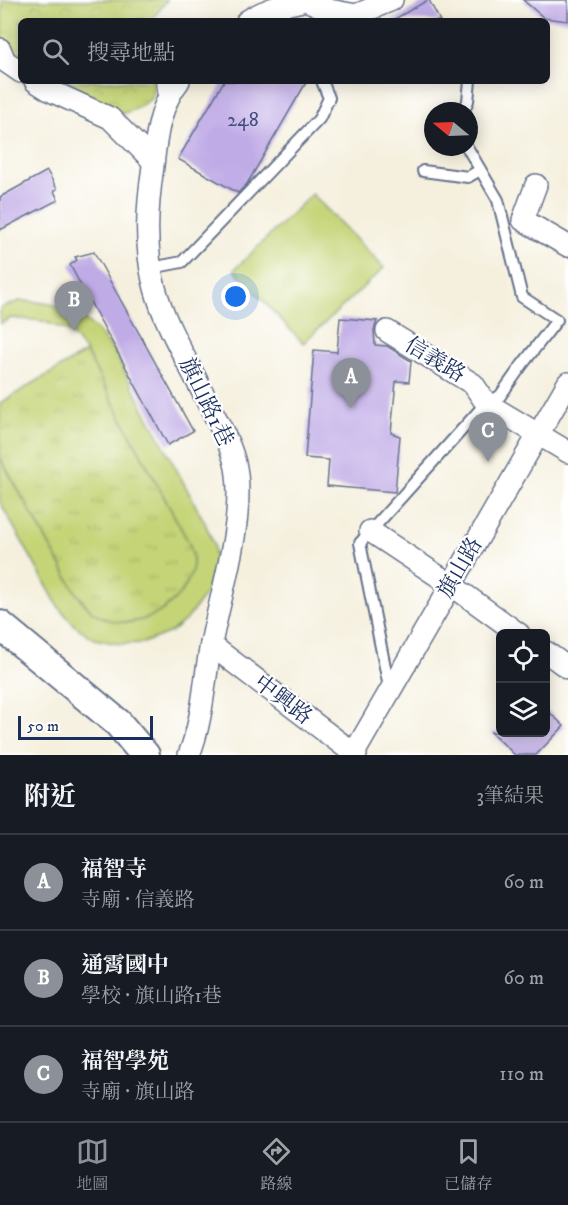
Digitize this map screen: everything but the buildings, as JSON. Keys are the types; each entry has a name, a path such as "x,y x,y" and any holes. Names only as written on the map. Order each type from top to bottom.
{"street":[{"path":"253,17 274,0"},
{"path":"253,17 278,6 306,0 329,10 356,15 392,0"},
{"path":"0,49 6,61 18,70"},
{"path":"41,84 110,118 153,161"},
{"name":"旗山路1巷","path":"177,84 164,105 153,161 147,225 151,268 161,306 230,449 237,473 238,502 195,740 189,755"},
{"path":"536,185 524,220 568,246"},
{"name":"信義路","path":"387,331 473,384 486,403 568,453"},
{"name":"旗山路","path":"354,755 450,584 568,383"},
{"path":"370,531 513,629"},
{"path":"0,625 118,723 146,755"},
{"name":"中興路","path":"211,645 354,755"},
{"path":"550,655 568,668"}],"lane":[{"path":"162,84 164,105"},
{"path":"151,268 182,261 319,119 329,98 323,84"},
{"path":"468,102 470,84"},
{"path":"390,690 360,543 486,403 500,396 557,320 522,297 501,207 472,156"},
{"path":"423,171 468,177 480,170"}],"green space":[{"path":"2,0 167,0 153,18 18,18 18,61 4,44"},
{"path":"58,84 154,84 152,98 123,114"},
{"path":"312,194 384,268 303,343 234,270"},
{"path":"20,301 50,304 63,308 85,319 95,328 114,352 205,523 214,545 215,568 208,590 188,618 171,632 143,643 120,644 94,639 74,625 58,606 0,502 0,458 77,594 91,610 105,619 130,622 154,615 174,600 183,590 191,574 193,557 190,545 86,352 70,332 43,321 11,318 0,324 0,308"},
{"path":"86,352 190,545 193,557 190,577 183,590 165,608 142,620 118,622 105,619 91,610 77,594 0,458 0,403"}],"place":[{"name":"通霄國中","path":"74,331"},
{"name":"福智寺","path":"351,408"},
{"name":"福智學苑","path":"488,462"}]}
